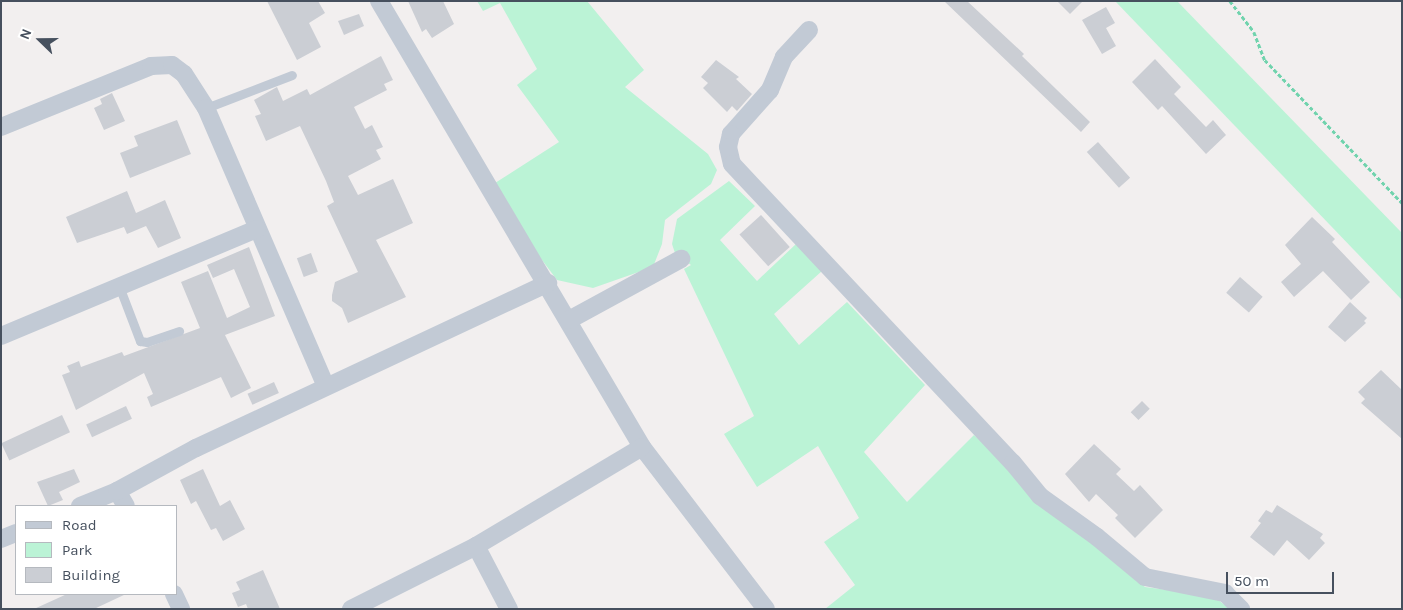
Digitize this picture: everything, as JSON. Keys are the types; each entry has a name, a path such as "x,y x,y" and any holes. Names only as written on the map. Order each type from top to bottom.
{"street":[{"path":"379,1 440,108 548,284 642,447 766,609"},
{"path":"809,30 784,57 770,90 730,134 728,147 732,164 1013,464 1040,496 1097,536 1145,577 1225,593 1241,609"},
{"path":"1,127 150,66 172,65 184,74 206,108 326,386"},
{"path":"1,336 257,229"},
{"path":"569,320 681,259"},
{"path":"82,505 117,491 196,448 326,386 548,284"},
{"path":"351,609 476,546 642,447"},
{"path":"117,491 125,505"},
{"path":"1,539 15,533"},
{"path":"476,546 508,609"},
{"path":"174,595 181,609"}],"lane":[{"path":"206,108 292,75"},
{"path":"118,286 140,341 147,342 179,330"}],"path":[{"path":"1230,1 1254,32 1265,60 1402,203"}],"green space":[{"path":"477,1 587,1 644,70 625,87 708,154 717,170 711,184 665,220 662,244 653,267 593,288 557,280 524,236 495,183 559,142 517,85 537,69 500,3 483,11"},
{"path":"1115,1 1177,1 1402,233 1402,300"},
{"path":"729,181 755,206 720,240 757,281 796,244 822,271 774,314 799,345 847,302 925,385 864,452 907,502 974,435 1145,587 1213,596 1230,609 825,609 855,585 824,542 859,518 818,446 757,487 724,434 754,416 684,269 691,265 675,253 672,244 677,219"}],"building":[{"path":"267,1 318,1 325,13 309,23 321,47 297,60"},
{"path":"408,1 443,1 454,24 432,38 426,29 422,32"},
{"path":"944,1 967,1 1024,54 1022,56 1090,122 1081,132"},
{"path":"1057,1 1083,1 1070,14"},
{"path":"1106,7 1115,23 1106,28 1116,46 1102,54 1082,20"},
{"path":"359,14 364,26 344,35 338,21"},
{"path":"381,56 393,80 384,84 387,90 354,107 365,129 372,125 383,147 376,150 381,159 348,176 358,195 393,179 413,223 376,240 406,297 348,323 342,308 332,301 332,295 335,282 358,272 327,206 334,202 326,181 300,126 266,141 255,116 261,114 254,100 277,87 283,101 307,89 310,95"},
{"path":"1155,59 1181,87 1174,94 1206,127 1213,120 1226,135 1206,154 1162,106 1158,110 1132,82"},
{"path":"716,60 739,77 736,79 752,94 737,111 732,106 727,112 703,88 708,83 701,77"},
{"path":"112,93 125,121 104,130 94,108 102,104 100,99"},
{"path":"177,120 191,154 130,178 120,153 138,146 134,136"},
{"path":"1098,142 1130,178 1119,188 1087,152"},
{"path":"127,191 136,213 165,200 181,238 158,248 146,226 127,234 124,227 77,243 66,217"},
{"path":"761,215 790,247 768,266 739,234"},
{"path":"1312,217 1335,239 1332,242 1370,282 1351,300 1323,271 1294,297 1281,282 1301,264 1285,245"},
{"path":"249,247 275,316 225,335 251,388 231,398 221,377 151,407 147,397 153,394 144,373 76,410 62,375 70,372 67,366 79,361 81,367 122,352 124,356 200,328 181,282 208,271 227,318 250,307 234,269 213,278 207,265"},
{"path":"311,253 318,272 304,277 297,258"},
{"path":"1240,277 1263,297 1249,313 1226,293"},
{"path":"1350,302 1367,318 1364,321 1366,323 1345,342 1328,327"},
{"path":"1381,370 1402,390 1402,439 1361,403 1365,399 1358,392"},
{"path":"274,382 279,393 252,405 248,394"},
{"path":"1142,401 1150,409 1138,420 1131,412"},
{"path":"126,406 132,419 92,437 86,425"},
{"path":"62,415 70,432 9,461 1,443"},
{"path":"1094,444 1121,469 1116,474 1134,491 1140,485 1163,510 1135,538 1115,518 1118,515 1096,494 1089,502 1065,474"},
{"path":"74,469 80,482 59,492 63,500 48,505 37,482"},
{"path":"203,469 220,506 230,500 245,529 223,541 216,528 211,530 196,501 191,504 180,480"},
{"path":"1277,505 1323,534 1320,538 1325,543 1309,560 1287,540 1274,556 1250,537 1261,523 1258,521 1266,510 1272,513"},
{"path":"263,570 280,609 248,609 246,604 238,607 232,593 240,590 236,582"},
{"path":"65,595 124,595 94,609 34,609"}]}
